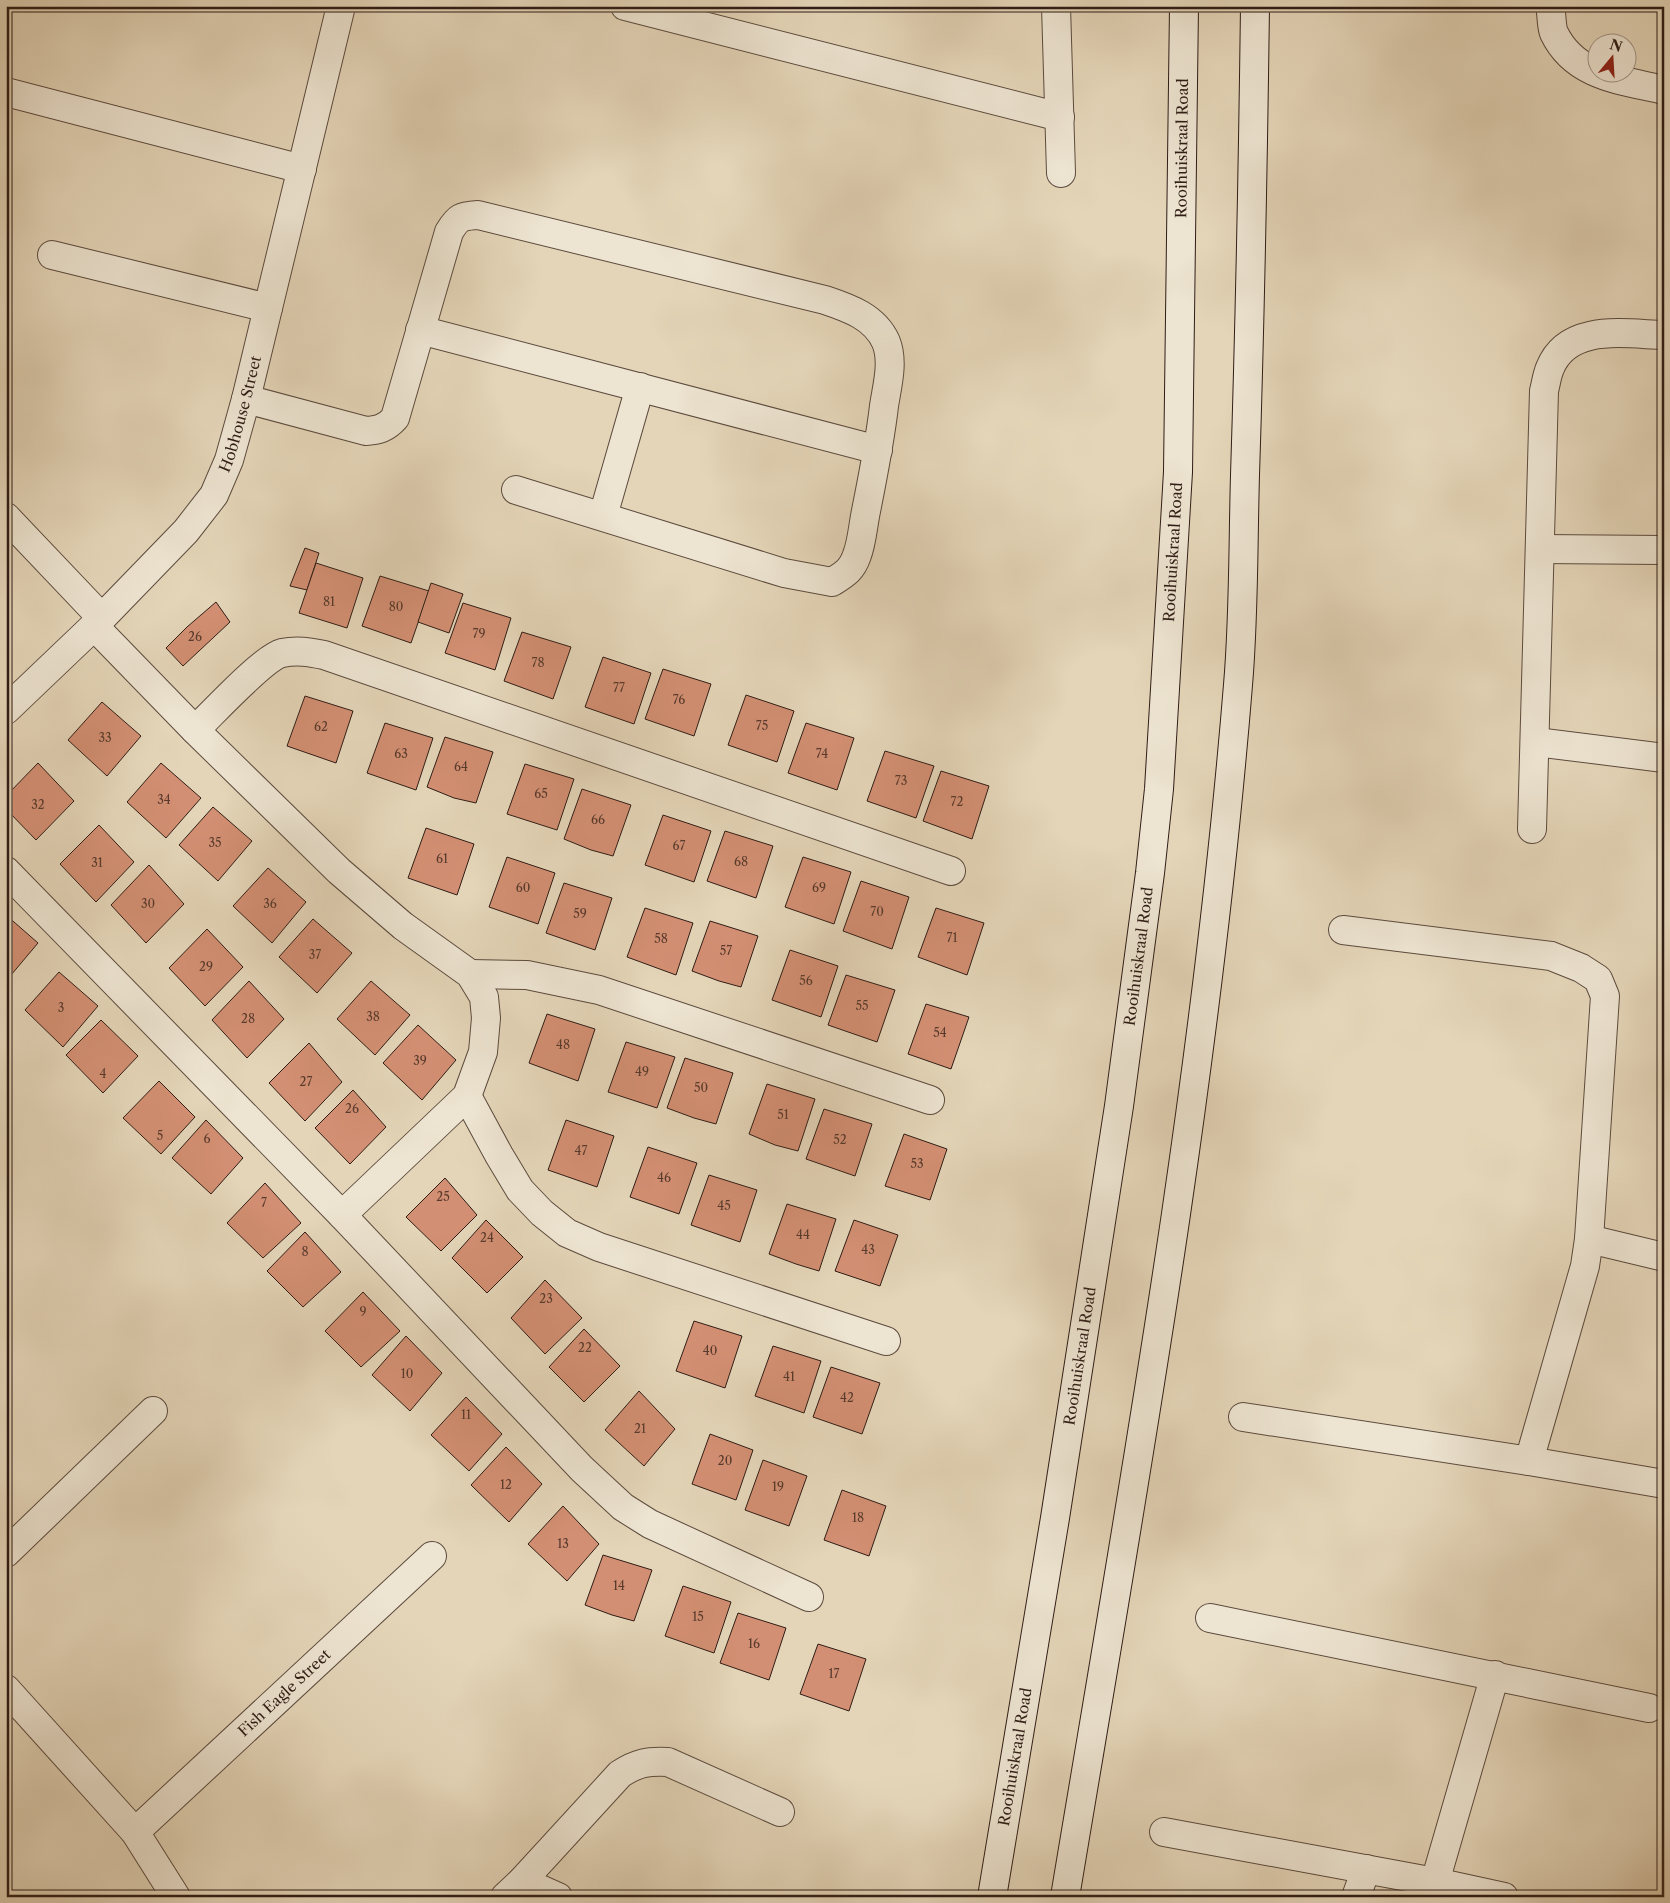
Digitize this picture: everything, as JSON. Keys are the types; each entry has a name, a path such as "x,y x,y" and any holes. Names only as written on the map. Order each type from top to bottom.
{"street":[{"name":"Hobhouse Street","path":"6,710 186,532 214,495 229,460 246,399 341,6"},
{"path":"625,6 1060,117"},
{"path":"1056,6 1061,173"},
{"name":"Rooihuiskraal Road","path":"992,1897 1056,1518 1119,1106 1150,873 1159,789 1178,472 1184,6"},
{"path":"1065,1897 1130,1509 1197,1071 1221,864 1239,680 1252,271 1255,6"},
{"path":"1550,6 1554,32 1571,58 1599,75 1664,90"},
{"path":"6,92 302,169"},
{"path":"246,399 366,431 379,430 388,425 395,418 449,232 456,221 464,216 478,215 826,300 847,307 863,316 876,327 885,340 889,352 890,370 878,450 857,555 848,572 832,582 784,573 516,490"},
{"path":"52,255 268,308"},
{"path":"420,330 878,450"},
{"path":"1532,829 1536,742 1544,390 1550,368 1562,349 1582,338 1604,333 1664,335"},
{"path":"603,516 640,387"},
{"path":"6,517 195,730 339,871 403,926 470,974 484,997 486,1018 483,1052 467,1096 342,1215"},
{"path":"1540,549 1664,550"},
{"path":"195,730 263,664 280,654 300,650 324,655 951,871"},
{"path":"1536,742 1664,758"},
{"path":"6,871 342,1215 582,1469 623,1507 650,1524 809,1597"},
{"path":"1343,930 1551,956 1581,968 1598,979 1605,996 1589,1239 1585,1266 1529,1461"},
{"path":"470,974 527,975 599,990 930,1100"},
{"path":"467,1096 499,1156 520,1190 542,1213 567,1233 599,1246 886,1341"},
{"path":"1589,1239 1664,1257"},
{"path":"6,1553 153,1411"},
{"path":"1243,1417 1664,1484"},
{"name":"Fish Eagle Street","path":"136,1832 432,1556"},
{"path":"1210,1618 1648,1708"},
{"path":"1435,1882 1495,1676"},
{"path":"9,1698 136,1832 176,1897"},
{"path":"513,1889 620,1774 634,1765 652,1761 668,1762 780,1812"},
{"path":"1164,1832 1435,1882 1504,1897"},
{"path":"1356,1897 1366,1869"},
{"path":"513,1889 558,1897"}],"building":[{"path":"305,548 319,553 307,590 290,586"},
{"path":"316,563 363,578 347,628 299,613"},
{"path":"380,576 429,591 411,643 362,626"},
{"path":"431,583 463,594 449,633 418,622"},
{"path":"216,602 230,622 183,666 166,648"},
{"path":"463,603 511,618 495,670 445,653"},
{"path":"522,632 571,647 553,699 504,681"},
{"path":"603,657 651,673 634,724 585,707"},
{"path":"663,669 711,684 694,736 645,719"},
{"path":"746,695 794,711 777,762 728,745"},
{"path":"305,696 353,711 336,763 287,746"},
{"path":"102,702 141,736 107,776 68,740"},
{"path":"385,723 433,738 416,790 367,773"},
{"path":"806,723 854,738 837,790 788,773"},
{"path":"445,737 493,752 476,803 454,798 427,787"},
{"path":"885,751 934,766 916,818 867,801"},
{"path":"38,763 74,801 36,840 6,809 6,796"},
{"path":"161,763 201,798 166,838 127,802"},
{"path":"525,764 574,779 557,830 507,814"},
{"path":"941,771 989,786 972,839 923,821"},
{"path":"582,789 631,805 613,856 591,850 564,839"},
{"path":"213,807 252,841 218,881 179,845"},
{"path":"663,815 711,831 694,882 645,865"},
{"path":"99,825 134,862 96,902 60,864"},
{"path":"426,828 474,844 457,895 408,878"},
{"path":"725,831 773,846 756,898 707,881"},
{"path":"507,857 555,873 538,924 489,907"},
{"path":"803,857 851,872 834,924 785,907"},
{"path":"149,865 184,904 146,943 111,905"},
{"path":"268,868 306,902 272,943 233,906"},
{"path":"861,881 909,897 892,949 843,931"},
{"path":"564,883 612,898 595,950 546,933"},
{"path":"645,908 693,923 676,975 627,957"},
{"path":"936,908 984,923 967,975 918,957"},
{"path":"6,915 38,943 6,981"},
{"path":"313,919 352,953 317,993 279,957"},
{"path":"710,921 758,936 741,987 692,971"},
{"path":"207,929 243,967 205,1006 169,968"},
{"path":"790,950 838,966 821,1017 772,1000"},
{"path":"59,972 98,1006 63,1047 25,1010"},
{"path":"846,975 895,990 877,1042 828,1025"},
{"path":"249,981 284,1019 247,1058 212,1020"},
{"path":"371,981 410,1015 375,1055 337,1019"},
{"path":"926,1004 969,1017 951,1069 908,1054"},
{"path":"547,1014 595,1029 578,1081 529,1063"},
{"path":"101,1020 138,1056 103,1093 66,1055"},
{"path":"418,1025 456,1060 422,1100 383,1063"},
{"path":"626,1042 675,1057 657,1108 608,1092"},
{"path":"309,1043 342,1082 305,1121 269,1083"},
{"path":"685,1058 733,1073 716,1124 667,1108"},
{"path":"159,1081 195,1117 161,1154 123,1118"},
{"path":"767,1084 815,1099 798,1151 775,1145 749,1134"},
{"path":"353,1090 386,1127 350,1164 315,1128"},
{"path":"824,1109 872,1124 855,1176 806,1159"},
{"path":"206,1120 243,1158 211,1194 172,1158"},
{"path":"566,1120 614,1136 597,1187 548,1170"},
{"path":"904,1134 947,1149 930,1200 885,1186"},
{"path":"648,1147 697,1163 679,1214 630,1197"},
{"path":"709,1175 757,1190 740,1242 691,1225"},
{"path":"445,1178 477,1215 441,1251 406,1217"},
{"path":"265,1183 301,1223 263,1258 227,1223"},
{"path":"787,1204 836,1219 819,1271 769,1254"},
{"path":"486,1220 523,1257 487,1293 452,1258"},
{"path":"854,1220 898,1235 880,1286 835,1271"},
{"path":"305,1232 341,1272 303,1307 267,1271"},
{"path":"545,1280 582,1318 545,1354 511,1318"},
{"path":"363,1292 400,1331 361,1367 325,1331"},
{"path":"694,1321 742,1336 725,1388 676,1371"},
{"path":"584,1329 620,1366 584,1402 549,1367"},
{"path":"406,1336 442,1373 410,1411 372,1375"},
{"path":"773,1346 821,1361 804,1413 755,1396"},
{"path":"831,1367 880,1383 862,1434 813,1417"},
{"path":"639,1391 675,1429 644,1466 605,1430"},
{"path":"466,1397 502,1434 469,1471 431,1435"},
{"path":"710,1434 753,1450 736,1500 692,1484"},
{"path":"506,1447 542,1484 509,1522 471,1485"},
{"path":"763,1460 807,1476 789,1526 745,1510"},
{"path":"842,1490 886,1506 869,1556 824,1540"},
{"path":"563,1506 599,1544 567,1581 528,1544"},
{"path":"603,1555 652,1570 634,1621 585,1605"},
{"path":"683,1586 731,1602 714,1653 665,1636"},
{"path":"738,1613 786,1628 769,1680 720,1663"},
{"path":"818,1644 866,1659 849,1711 800,1694"}]}
